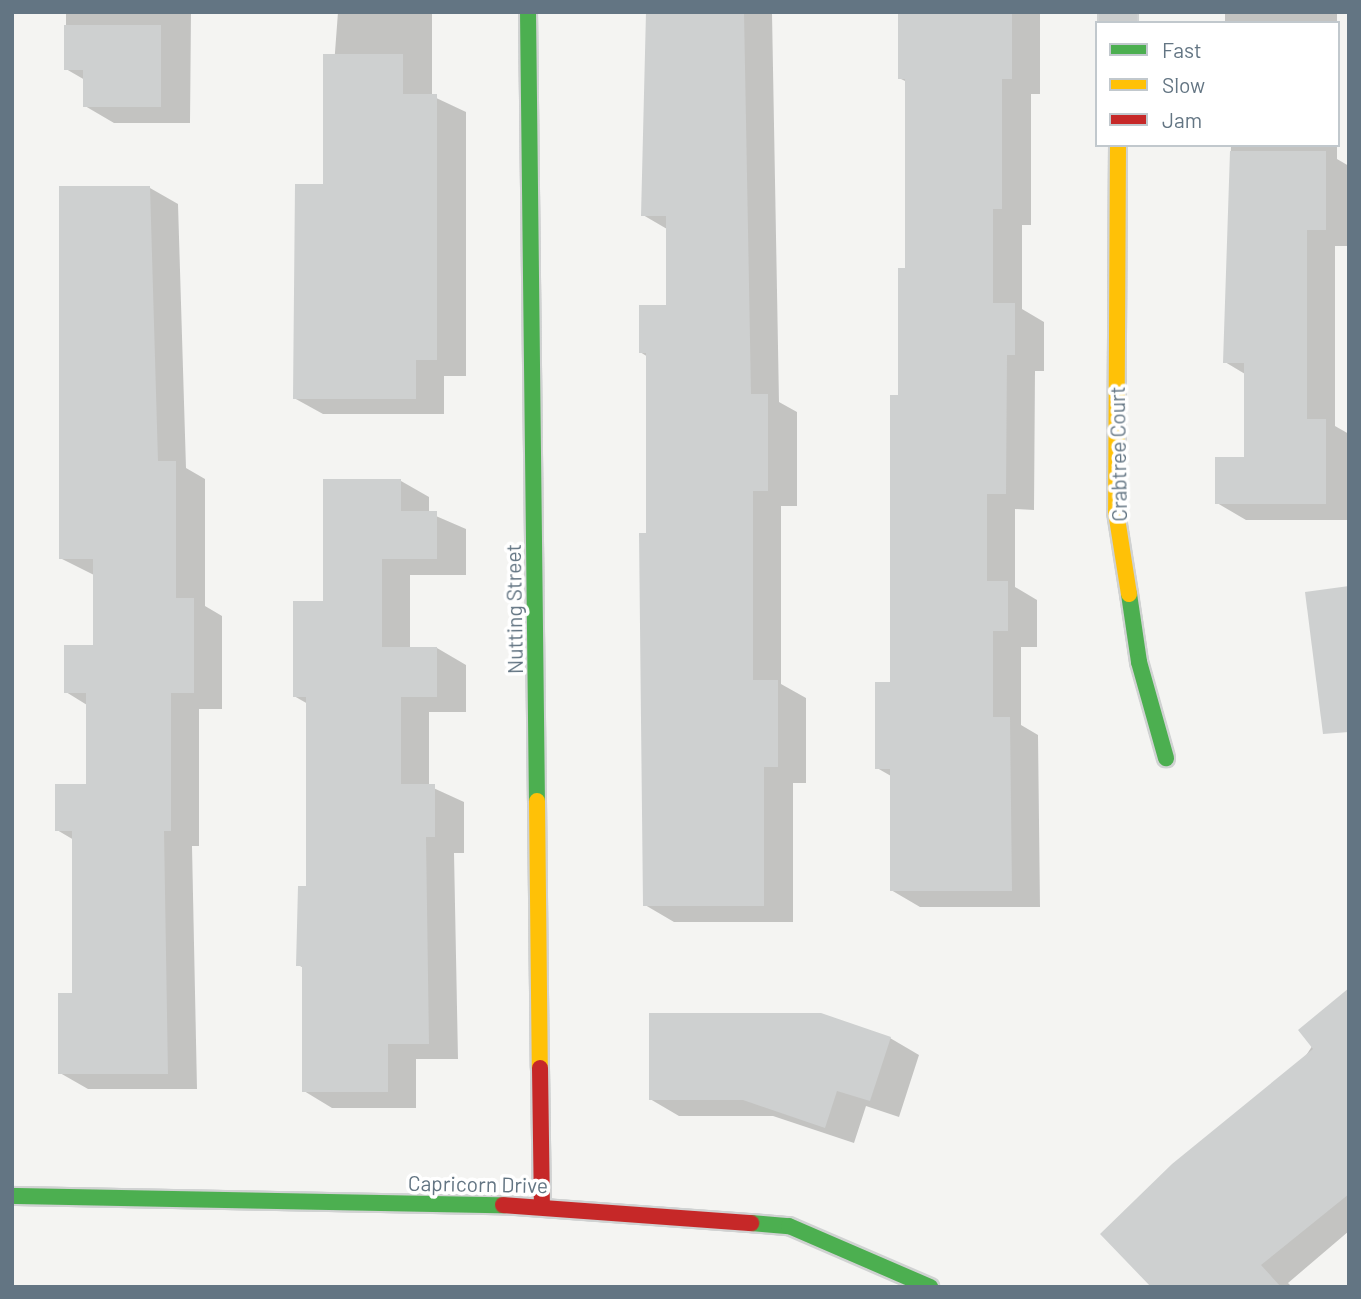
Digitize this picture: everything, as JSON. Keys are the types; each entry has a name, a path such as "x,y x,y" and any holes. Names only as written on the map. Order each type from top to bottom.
{"street":[{"name":"Nutting Street","path":"528,12 542,1206"},
{"name":"Crabtree Court","path":"1118,147 1116,512 1139,662 1166,758"},
{"name":"Capricorn Drive","path":"12,1196 542,1206 789,1226 930,1287"}],"building":[{"path":"646,12 744,12 751,394 768,394 768,491 753,491 753,680 778,680 778,767 764,767 764,906 643,906 639,533 646,533 646,353 639,353 639,305 666,305 666,216 641,216"},
{"path":"898,12 1012,12 1012,79 1002,79 1002,209 993,209 993,303 1015,303 1015,355 1007,355 1006,494 987,494 987,581 1008,581 1008,631 993,631 993,717 1010,717 1012,891 890,891 890,769 875,769 875,682 890,682 890,395 898,395 898,268 905,268 905,79 898,79"},
{"path":"64,25 161,25 161,107 83,107 83,70 64,70"},
{"path":"323,54 403,54 403,94 437,94 437,360 416,360 416,399 293,399 295,184 323,184"},
{"path":"1230,151 1326,151 1326,230 1307,230 1307,419 1326,419 1326,504 1215,504 1215,457 1244,457 1244,363 1223,363"},
{"path":"59,186 150,186 158,461 176,461 176,598 194,598 194,693 171,693 171,831 164,831 168,1074 58,1074 58,993 72,993 72,831 55,831 55,784 86,784 86,693 64,693 64,645 93,645 93,559 59,559"},
{"path":"323,479 401,479 401,511 437,511 437,559 382,559 382,647 437,647 437,697 401,697 401,784 435,784 435,837 426,837 429,1044 388,1044 388,1092 302,1092 302,966 296,966 298,886 306,886 306,697 293,697 293,601 323,601"},
{"path":"1349,586 1349,732 1323,734 1305,592"},
{"path":"1349,988 1349,1194 1261,1265 1281,1287 1151,1287 1100,1234 1172,1164 1313,1049 1298,1030"},
{"path":"649,1013 821,1013 891,1037 870,1101 837,1091 825,1128 743,1100 649,1100"}],"traffic: fast":[{"path":"528,12 537,801"},
{"path":"1129,594 1139,662 1166,758"},
{"path":"12,1196 503,1205"},
{"path":"751,1223 789,1226 930,1287"}],"traffic: slow":[{"path":"1118,147 1116,512 1129,594"},
{"path":"537,801 540,1068"}],"traffic: jam":[{"path":"540,1068 542,1206"},
{"path":"503,1205 751,1223"}]}
